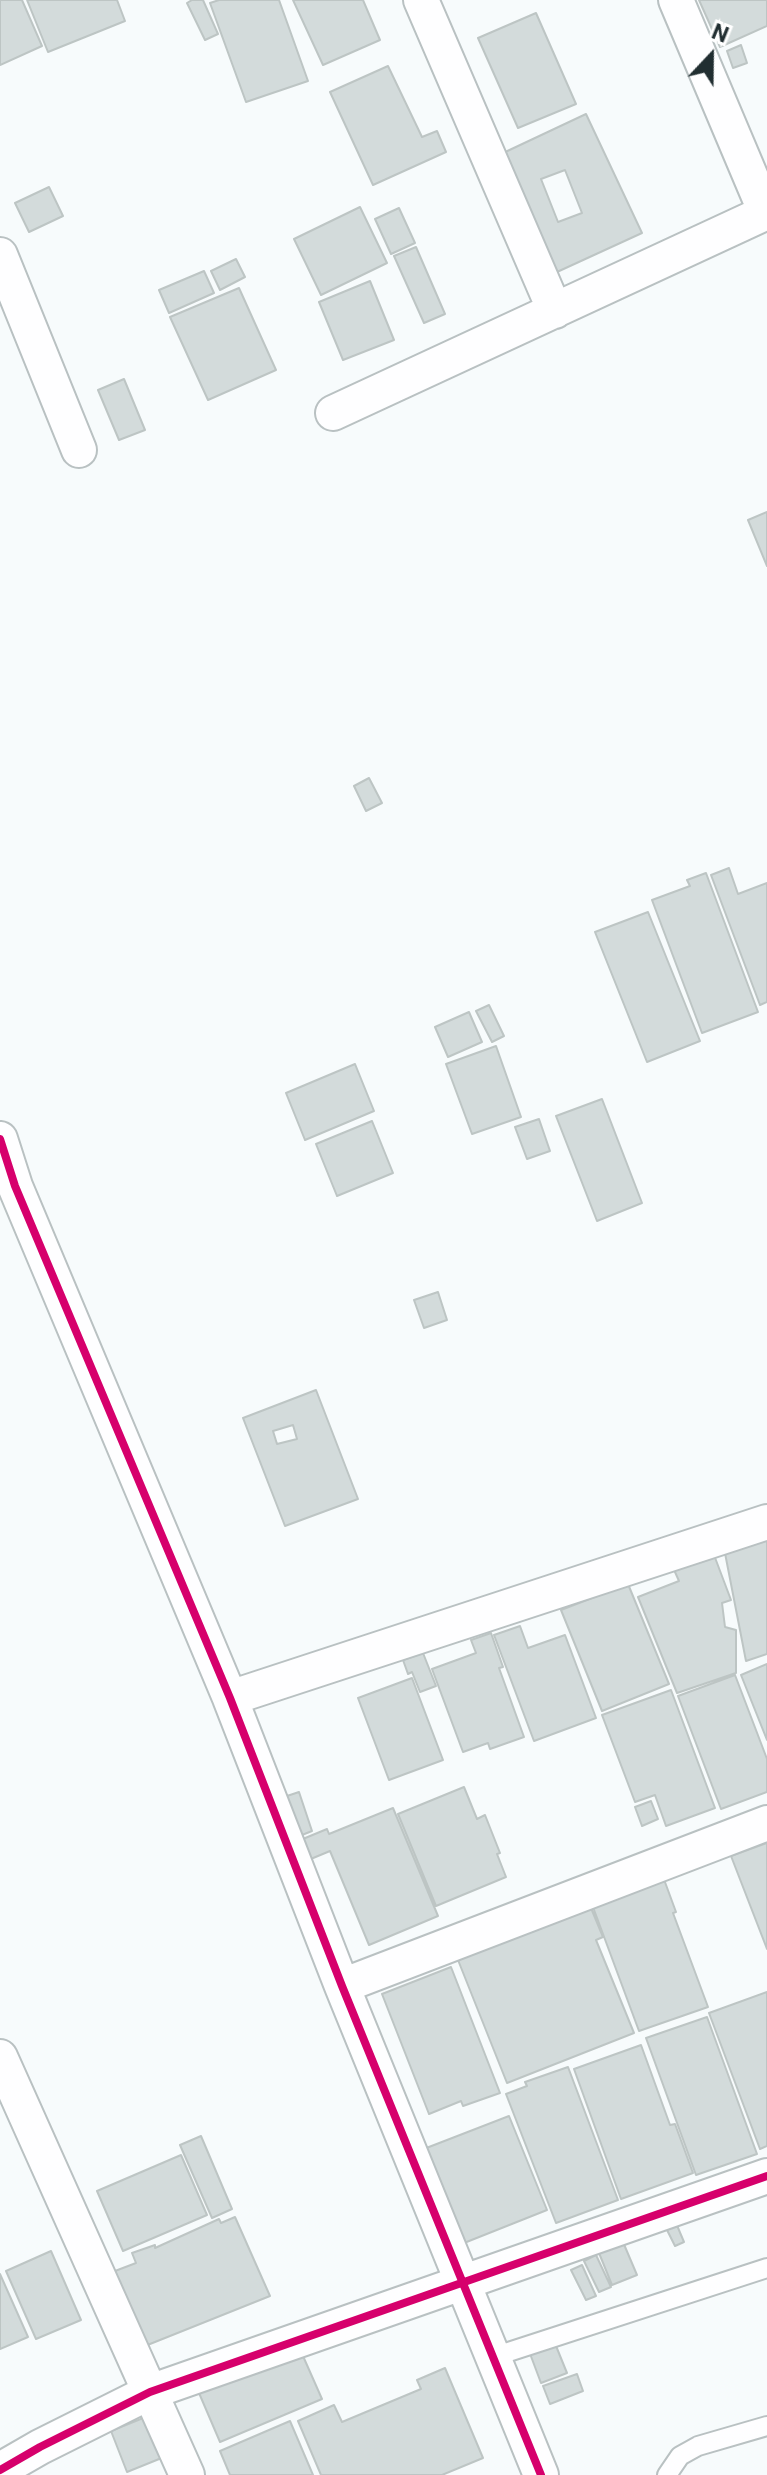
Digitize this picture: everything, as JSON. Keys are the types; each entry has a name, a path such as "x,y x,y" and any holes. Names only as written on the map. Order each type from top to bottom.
{"street":[{"path":"421,0 555,311"},
{"path":"333,413 766,213 676,0"},
{"path":"0,255 79,450"},
{"path":"0,1139 8,1190 230,1698 342,1986 541,2475"},
{"path":"230,1698 767,1522"},
{"path":"342,1986 767,1823"},
{"path":"0,2057 187,2475"},
{"path":"0,2470 150,2392 767,2176"}],"lane":[{"path":"493,2357 767,2268"},
{"path":"667,2475 680,2456 698,2446 767,2426"}],"building":[{"path":"0,0 22,0 42,46 0,65"},
{"path":"27,0 117,0 125,21 48,52"},
{"path":"203,0 218,34 205,40 187,3"},
{"path":"219,0 279,0 308,81 246,102 210,3"},
{"path":"293,0 363,0 380,40 323,65"},
{"path":"699,0 767,0 767,26 720,47"},
{"path":"536,13 576,104 518,128 478,38"},
{"path":"741,45 747,63 733,68 727,51"},
{"path":"388,66 422,137 437,131 446,152 373,185 330,92"},
{"path":"586,114 642,233 557,272 501,154","holes":["565,170 582,213 558,222 541,179"]},
{"path":"49,187 63,216 29,232 15,203"},
{"path":"360,207 387,263 321,295 294,239"},
{"path":"399,208 415,243 391,254 375,219"},
{"path":"416,247 445,314 424,323 394,256"},
{"path":"236,259 245,277 220,290 211,271"},
{"path":"204,271 214,293 169,313 159,290"},
{"path":"370,281 394,340 343,360 319,302"},
{"path":"239,288 276,370 208,400 170,317"},
{"path":"124,379 145,430 119,440 98,390"},
{"path":"767,512 767,566 748,520"},
{"path":"369,778 382,803 366,811 354,786"},
{"path":"729,868 738,894 767,883 767,1002 760,1005 711,875"},
{"path":"706,873 758,1012 702,1033 652,900 690,886 687,880"},
{"path":"648,912 700,1041 647,1062 595,932"},
{"path":"489,1005 504,1036 492,1042 476,1011"},
{"path":"469,1012 482,1042 448,1057 435,1027"},
{"path":"496,1046 521,1117 472,1134 446,1064"},
{"path":"355,1064 374,1111 305,1140 286,1093"},
{"path":"602,1099 642,1203 597,1221 556,1116"},
{"path":"539,1119 550,1151 527,1159 515,1127"},
{"path":"372,1121 393,1173 337,1196 316,1144"},
{"path":"438,1292 447,1320 424,1328 414,1300"},
{"path":"316,1390 358,1499 285,1526 243,1418","holes":["293,1425 297,1439 277,1444 273,1431"]},
{"path":"767,1533 767,1654 746,1661 724,1548"},
{"path":"711,1547 731,1600 722,1603 725,1627 736,1630 736,1673 677,1693 638,1597 679,1581 671,1563"},
{"path":"628,1584 669,1684 602,1711 561,1610"},
{"path":"520,1626 528,1648 565,1635 596,1718 534,1741 494,1635"},
{"path":"491,1633 503,1667 499,1668 524,1737 490,1749 488,1743 463,1752 432,1669 476,1653 471,1640"},
{"path":"423,1653 436,1686 420,1692 403,1660"},
{"path":"767,1664 767,1740 741,1675"},
{"path":"735,1675 767,1759 767,1792 721,1809 678,1696"},
{"path":"412,1678 443,1760 389,1780 358,1698"},
{"path":"671,1690 715,1808 666,1826 655,1795 635,1802 602,1715"},
{"path":"464,1787 477,1819 485,1815 506,1877 436,1906 398,1814"},
{"path":"299,1792 312,1831 297,1837 284,1797"},
{"path":"651,1801 658,1819 642,1826 635,1807"},
{"path":"393,1808 438,1916 369,1945 330,1851 306,1861 298,1841 327,1829 329,1834"},
{"path":"767,1843 767,1949 731,1856"},
{"path":"662,1874 708,2007 639,2031 590,1899"},
{"path":"591,1908 603,1937 596,1940 634,2033 507,2083 458,1960"},
{"path":"451,1967 500,2093 463,2106 461,2101 429,2114 382,1994"},
{"path":"767,1992 767,2146 760,2149 709,2013"},
{"path":"707,2017 757,2154 696,2175 646,2038"},
{"path":"641,2045 670,2125 675,2124 693,2173 621,2199 574,2069"},
{"path":"568,2067 618,2200 556,2223 506,2094 527,2086 525,2082"},
{"path":"509,2116 547,2210 454,2247 416,2152"},
{"path":"201,2136 232,2209 212,2218 180,2145"},
{"path":"181,2155 207,2215 123,2251 97,2191"},
{"path":"235,2217 270,2296 145,2346 115,2271 136,2263 132,2253 155,2245 155,2248 219,2219 221,2223"},
{"path":"676,2223 684,2242 675,2246 666,2228"},
{"path":"623,2242 637,2275 612,2285 599,2253"},
{"path":"51,2251 81,2320 36,2339 6,2271"},
{"path":"596,2255 611,2287 599,2292 584,2261"},
{"path":"582,2265 596,2296 586,2300 571,2270"},
{"path":"0,2274 28,2337 0,2349"},
{"path":"554,2341 567,2373 541,2383 529,2351"},
{"path":"299,2347 322,2399 220,2442 199,2393"},
{"path":"445,2368 483,2458 442,2475 321,2475 298,2421 334,2405 342,2422 421,2389 417,2380"},
{"path":"577,2374 583,2391 550,2404 543,2386"},
{"path":"158,2412 174,2453 127,2472 111,2431"},
{"path":"290,2421 313,2475 230,2475 220,2451"}],"cycle path":[{"path":"0,1139 15,1186 230,1698 342,1986 541,2475"},
{"path":"0,2470 150,2392 767,2176"}]}
